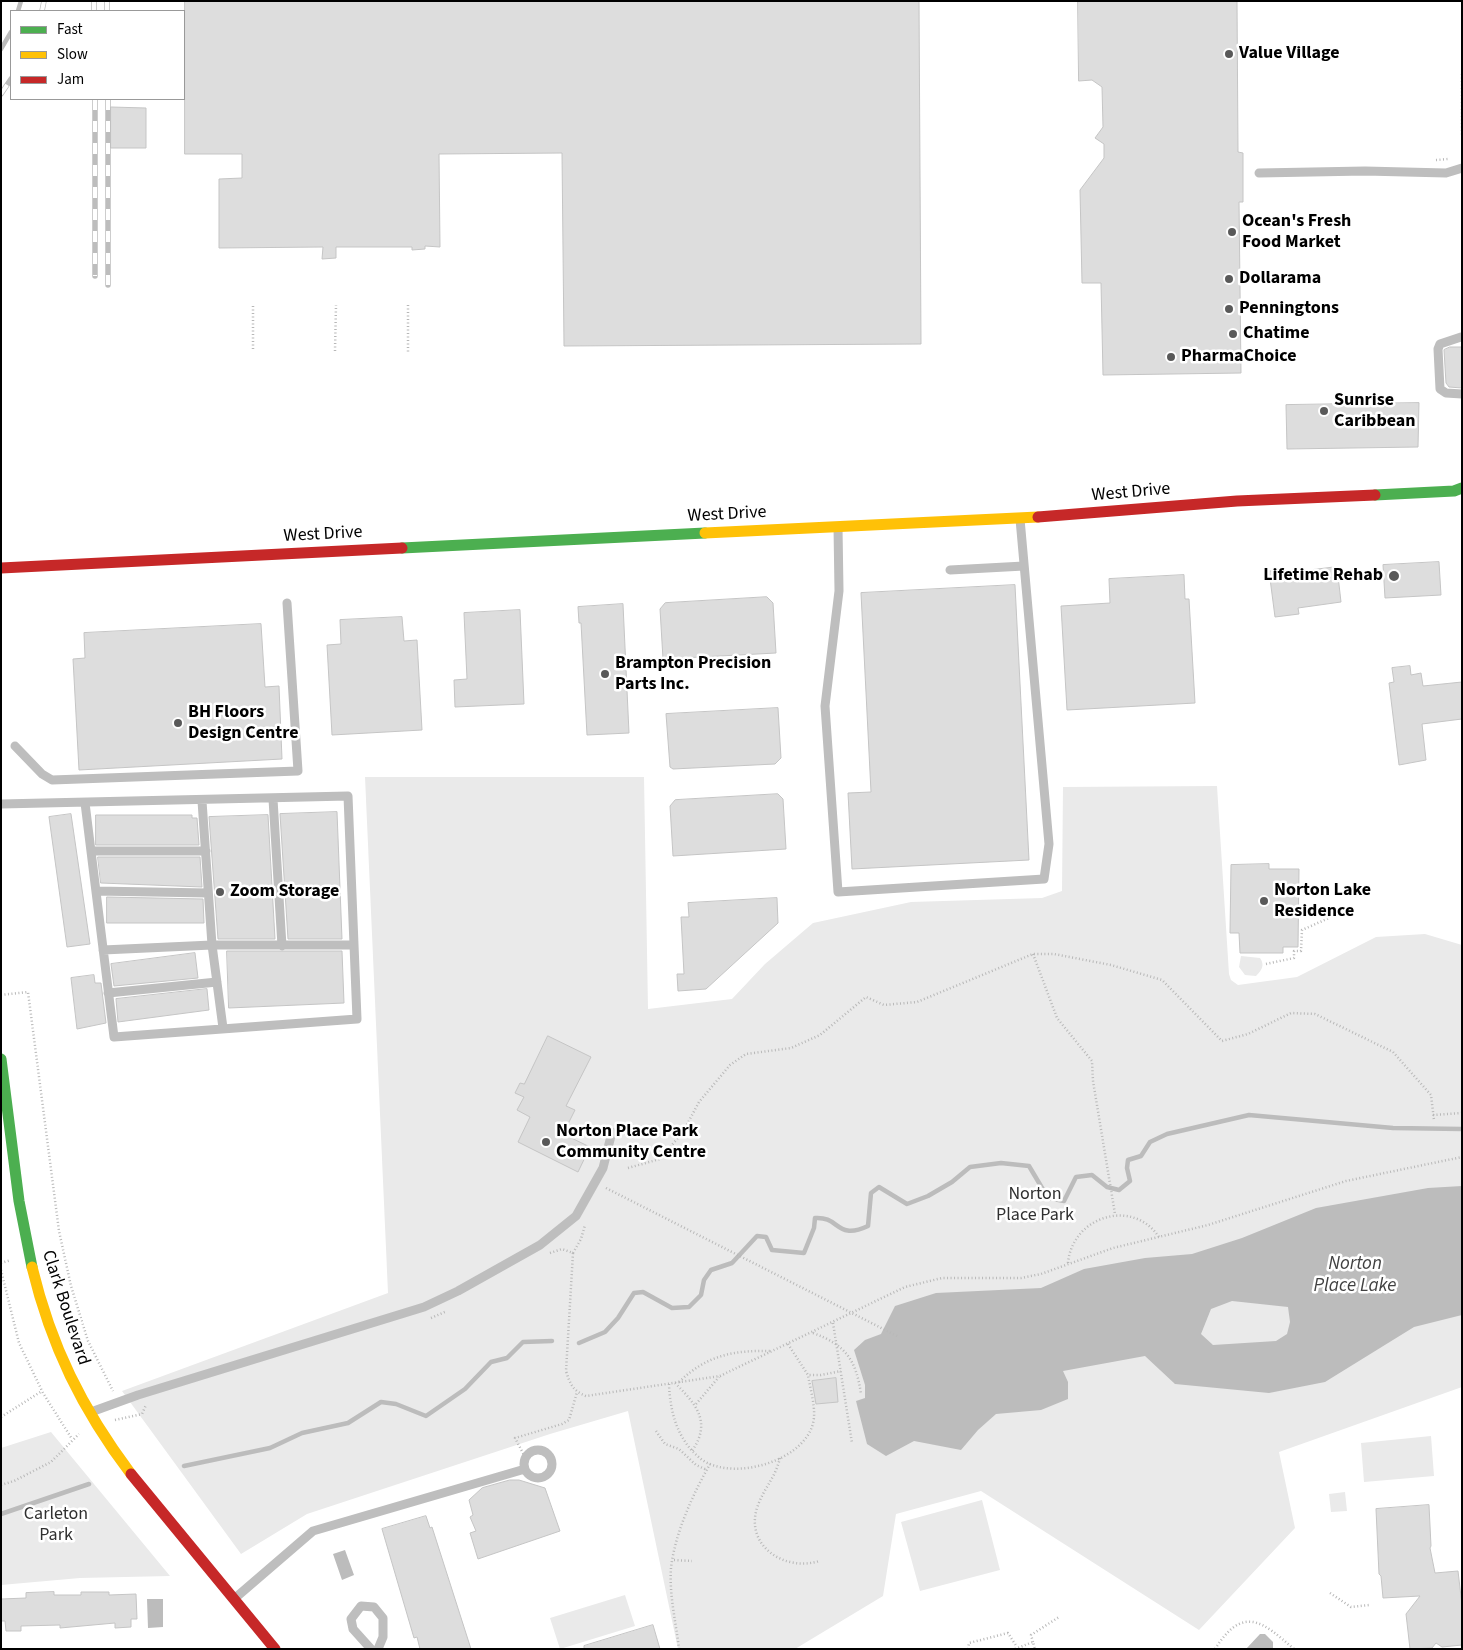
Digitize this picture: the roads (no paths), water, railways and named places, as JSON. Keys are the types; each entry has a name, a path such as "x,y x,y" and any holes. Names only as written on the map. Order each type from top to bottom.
{"street":[{"name":"West Drive","path":"1,568 1020,518 1238,501 1459,491"},
{"name":"Clark Boulevard","path":"1,1059 23,1229 39,1295 57,1350 88,1413 106,1440 164,1515 276,1649"}],"lane":[{"path":"1451,173 1462,168"},
{"path":"1259,173 1365,171 1451,173 1462,177"},
{"path":"1461,337 1440,344 1438,349 1440,388 1446,393 1462,394"},
{"path":"838,527 839,591 825,706 838,892 1044,879 1048,844 1020,518"},
{"path":"950,570 1024,566"},
{"path":"15,746 42,774 52,780 298,771 287,602"},
{"path":"1,804 202,801 348,796 357,1019 114,1037 84,803"},
{"path":"273,799 282,946"},
{"path":"202,801 212,945 223,1028"},
{"path":"91,850 206,851"},
{"path":"96,891 208,893"},
{"path":"103,950 212,945 353,944"},
{"path":"108,992 217,982"},
{"path":"88,1413 424,1307 458,1292 540,1245 576,1216 603,1168 612,1132"},
{"path":"539,1450 549,1455 552,1465 547,1475 543,1478 532,1477 525,1469 526,1458 529,1454 539,1450"},
{"path":"234,1599 313,1531 525,1469"},
{"path":"371,1649 353,1629 351,1619 361,1606 374,1607 383,1618 383,1637 378,1649"}],"water":[{"name":"Norton Place Lake","path":"1462,1186 1462,1315 1414,1327 1325,1382 1269,1393 1175,1384 1145,1356 1063,1371 1068,1382 1068,1399 1041,1410 996,1414 978,1430 961,1450 914,1441 886,1456 867,1444 856,1401 865,1398 865,1385 854,1350 865,1340 881,1334 895,1306 936,1293 1041,1288 1084,1269 1145,1258 1192,1254 1242,1238 1316,1208 1428,1188","holes":["1232,1301 1288,1307 1290,1322 1287,1334 1276,1341 1213,1345 1201,1334 1211,1309"]},
{"path":"345,1550 354,1575 342,1580 333,1554"},
{"path":"147,1599 163,1599 163,1627 148,1628"},
{"path":"1260,1634 1265,1634 1273,1642 1273,1649 1246,1649"}],"waterway":[{"path":"18,10 21,1"},
{"path":"1,49 10,34"},
{"path":"579,1343 605,1332 618,1318 634,1293 643,1292 672,1308 689,1307 701,1295 704,1280 711,1270 732,1263 757,1236 766,1237 772,1250 804,1253 814,1228 815,1218 823,1218 844,1230 850,1231 868,1226 871,1193 879,1187 907,1204 928,1196 952,1182 970,1167 1001,1163 1029,1166 1048,1198 1064,1201 1076,1177 1092,1175 1107,1187 1119,1190 1130,1181 1127,1168 1128,1160 1141,1156 1150,1142 1167,1134 1249,1115 1393,1128 1462,1129"},
{"path":"184,1466 270,1448 302,1433 348,1423 381,1402 396,1404 426,1416 465,1389 491,1362 507,1358 523,1342 552,1341"},
{"path":"1,1514 89,1484"}],"railway":[{"path":"42,10 44,1"},
{"path":"94,1 94,10"},
{"path":"107,1 107,10"},
{"path":"1,94 10,80"},
{"path":"95,100 95,276"},
{"path":"108,100 108,285"}],"place":[{"name":"Value Village","path":"1229,54"},
{"name":"Ocean's Fresh Food Market","path":"1232,232"},
{"name":"Dollarama","path":"1229,279"},
{"name":"Penningtons","path":"1229,309"},
{"name":"Chatime","path":"1233,334"},
{"name":"PharmaChoice","path":"1171,357"},
{"name":"Sunrise Caribbean","path":"1324,411"},
{"name":"Lifetime Rehab","path":"1394,576"},
{"name":"Brampton Precision Parts Inc.","path":"605,674"},
{"name":"BH Floors Design Centre","path":"178,723"},
{"name":"Zoom Storage","path":"220,892"},
{"name":"Norton Lake Residence","path":"1264,901"},
{"name":"Norton Place Park Community Centre","path":"546,1142"}],"park label":[{"name":"Norton Place Park","path":"1035,1205"},
{"name":"Carleton Park","path":"56,1525"}]}
